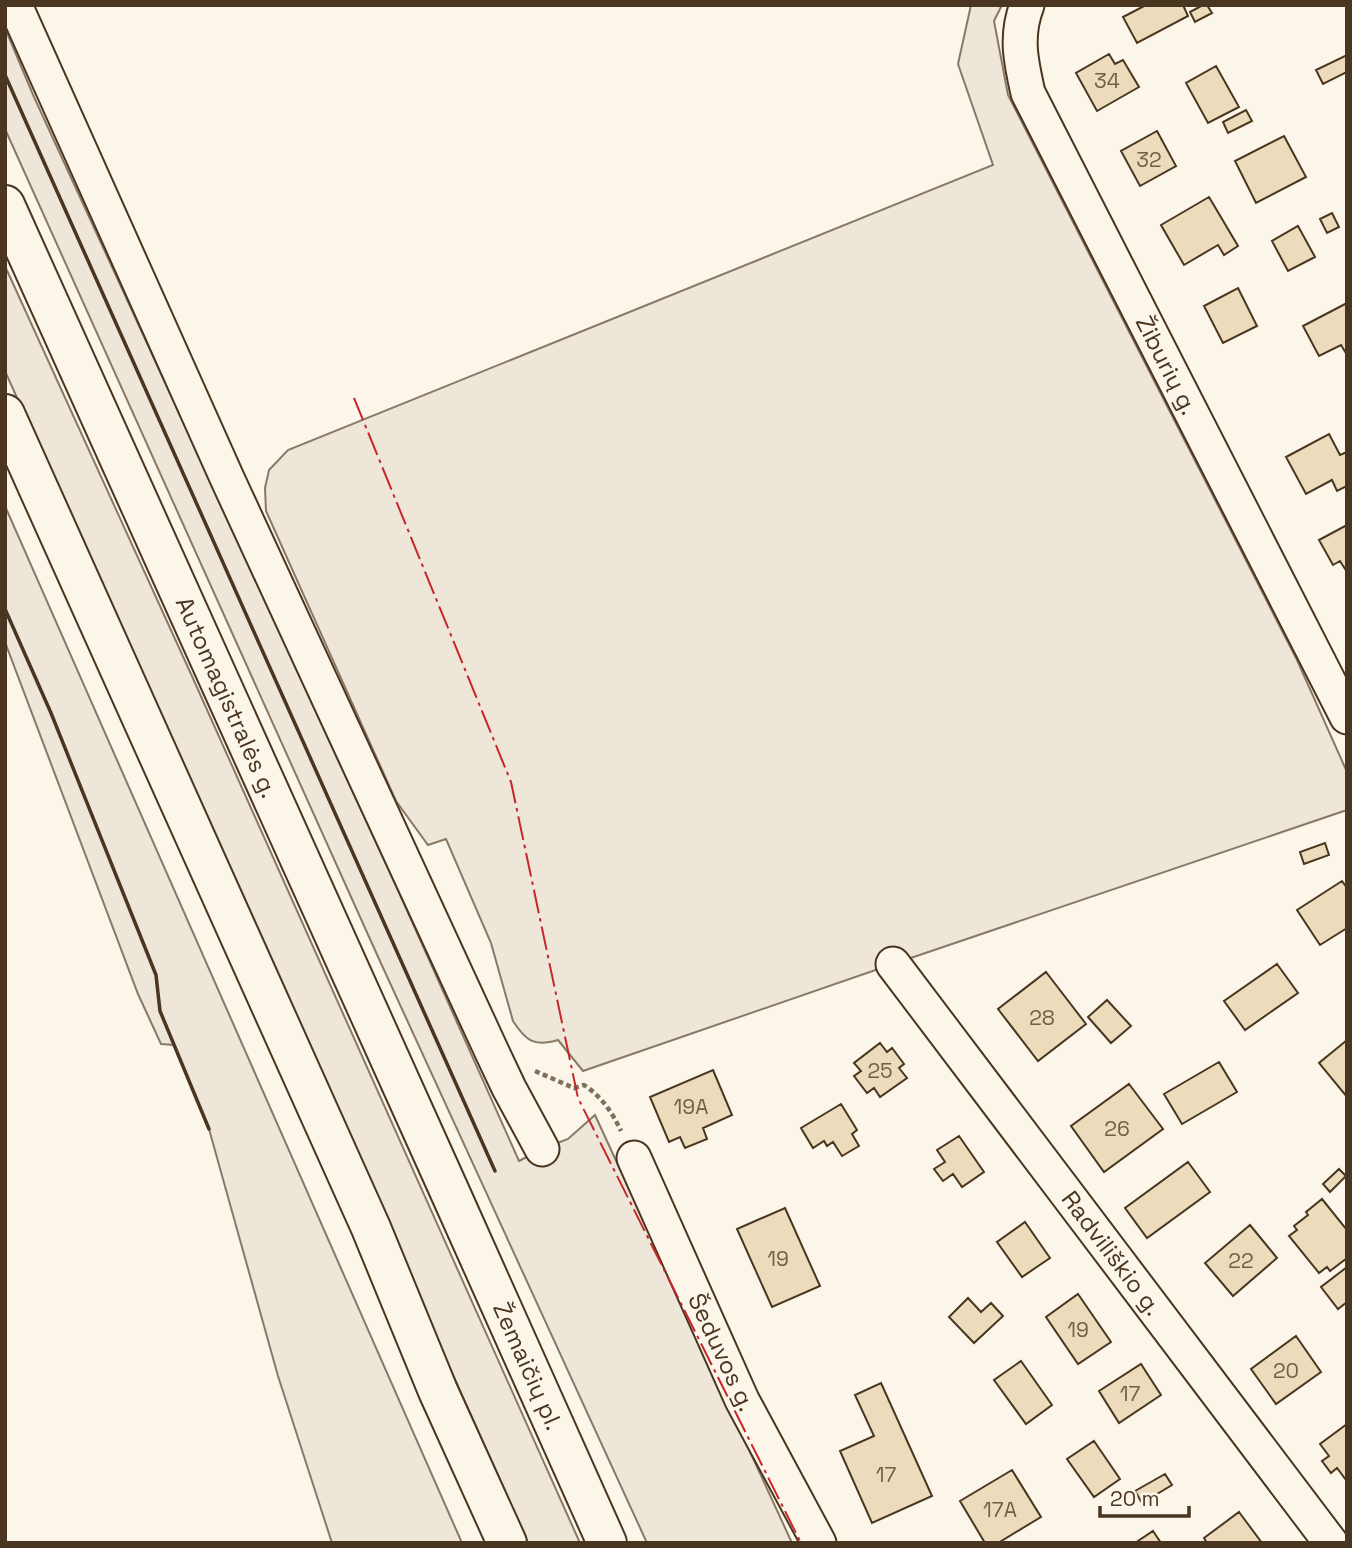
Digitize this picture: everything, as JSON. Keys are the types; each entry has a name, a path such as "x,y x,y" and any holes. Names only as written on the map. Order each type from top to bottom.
{"highway":[{"name":"Automagistralės g.","path":"5,205 449,1190"},
{"path":"5,414 370,1228 438,1391 507,1543"},
{"name":"Žemaičių pl.","path":"449,1190 607,1543"}],"street":[{"path":"15,5 480,1027 542,1149"},
{"name":"Žiburių g.","path":"1027,5 1023,17 1019,57 1028,93 1347,717"},
{"name":"Radviliškio g.","path":"893,964 1331,1543"},
{"name":"Šeduvos g.","path":"634,1158 743,1400 820,1543"}],"path":[{"path":"574,1088 584,1085 602,1099 634,1158"}],"shaded area":[{"path":"971,5 1002,5 994,21 1008,95 1297,660 1347,772 1347,810 583,1071 558,1040 543,1043 531,1041 513,1021 491,943 446,839 428,845 396,801 266,511 265,488 269,470 288,450 993,165 958,64"},
{"path":"5,28 519,1161 568,1139 595,1115 792,1543 647,1543 379,959 5,129"},
{"path":"5,266 580,1543 528,1543 5,371"},
{"path":"5,506 462,1543 332,1543 278,1376 209,1129 174,1045 161,1044 138,994 5,642"}],"building":[{"path":"1146,5 1183,5 1188,16 1137,43 1123,17"},
{"path":"1207,5 1212,13 1195,22 1190,12"},
{"path":"1109,54 1115,64 1123,60 1139,87 1097,111 1076,73"},
{"path":"1347,55 1347,72 1323,84 1316,70"},
{"path":"1216,66 1239,107 1208,123 1186,83"},
{"path":"1246,110 1252,121 1228,133 1223,122"},
{"path":"1157,131 1176,166 1140,186 1121,151"},
{"path":"1284,136 1306,177 1256,203 1235,161"},
{"path":"1209,197 1238,246 1224,255 1218,245 1184,265 1161,225"},
{"path":"1332,213 1339,227 1327,233 1320,219"},
{"path":"1298,226 1315,257 1288,271 1272,241"},
{"path":"1238,288 1257,326 1223,343 1204,306"},
{"path":"1347,303 1347,355 1341,345 1319,356 1303,326"},
{"path":"1329,434 1340,455 1347,452 1347,486 1337,491 1332,480 1306,494 1286,457"},
{"path":"1347,525 1347,572 1340,561 1333,565 1319,540"},
{"path":"1325,843 1329,855 1304,864 1300,852"},
{"path":"1342,881 1347,888 1347,928 1320,945 1297,910"},
{"path":"1277,964 1298,993 1245,1030 1224,1001"},
{"path":"1046,972 1086,1024 1038,1061 998,1009"},
{"path":"1107,1000 1131,1026 1111,1043 1088,1017"},
{"path":"1347,1040 1347,1097 1319,1063"},
{"path":"880,1043 887,1052 892,1048 904,1064 899,1068 907,1078 880,1097 874,1088 867,1093 854,1076 861,1071 854,1063"},
{"path":"1219,1062 1237,1092 1182,1124 1164,1094"},
{"path":"713,1070 732,1115 703,1128 707,1139 685,1148 680,1137 669,1142 650,1097"},
{"path":"1129,1084 1163,1129 1104,1172 1071,1126"},
{"path":"841,1104 857,1130 852,1134 859,1146 842,1156 833,1142 827,1146 824,1141 813,1148 801,1128"},
{"path":"959,1136 984,1172 962,1187 953,1174 943,1181 934,1169 945,1162 937,1150"},
{"path":"1188,1162 1210,1192 1147,1238 1125,1208"},
{"path":"1339,1169 1346,1176 1330,1192 1323,1184"},
{"path":"1322,1199 1347,1230 1347,1258 1330,1271 1327,1267 1319,1273 1289,1236 1297,1230 1294,1226 1308,1215 1306,1212"},
{"path":"785,1208 820,1286 772,1307 737,1229"},
{"path":"1025,1222 1050,1258 1022,1277 997,1242"},
{"path":"1250,1225 1277,1258 1233,1296 1205,1263"},
{"path":"1347,1267 1347,1302 1338,1309 1321,1287"},
{"path":"1078,1294 1111,1342 1078,1364 1046,1317"},
{"path":"968,1298 981,1312 991,1303 1003,1316 974,1343 949,1317"},
{"path":"1296,1336 1321,1372 1276,1404 1251,1369"},
{"path":"1021,1361 1052,1405 1026,1424 994,1380"},
{"path":"1141,1364 1161,1395 1119,1423 1099,1391"},
{"path":"881,1383 932,1496 872,1523 840,1451 874,1436 855,1395"},
{"path":"1347,1424 1346,1480 1337,1468 1331,1473 1322,1461 1329,1456 1320,1444"},
{"path":"1094,1441 1120,1479 1094,1497 1067,1459"},
{"path":"1012,1470 1041,1517 998,1543 985,1543 960,1501"},
{"path":"1165,1474 1172,1485 1142,1503 1135,1491"},
{"path":"1239,1512 1262,1543 1207,1543 1204,1538"},
{"path":"1153,1531 1161,1543 1135,1543"}],"wall":[{"path":"5,75 495,1171"},
{"path":"5,609 51,713 156,975 160,1011 209,1129"}],"power":[{"path":"354,398 511,782 578,1098 801,1543"}]}
